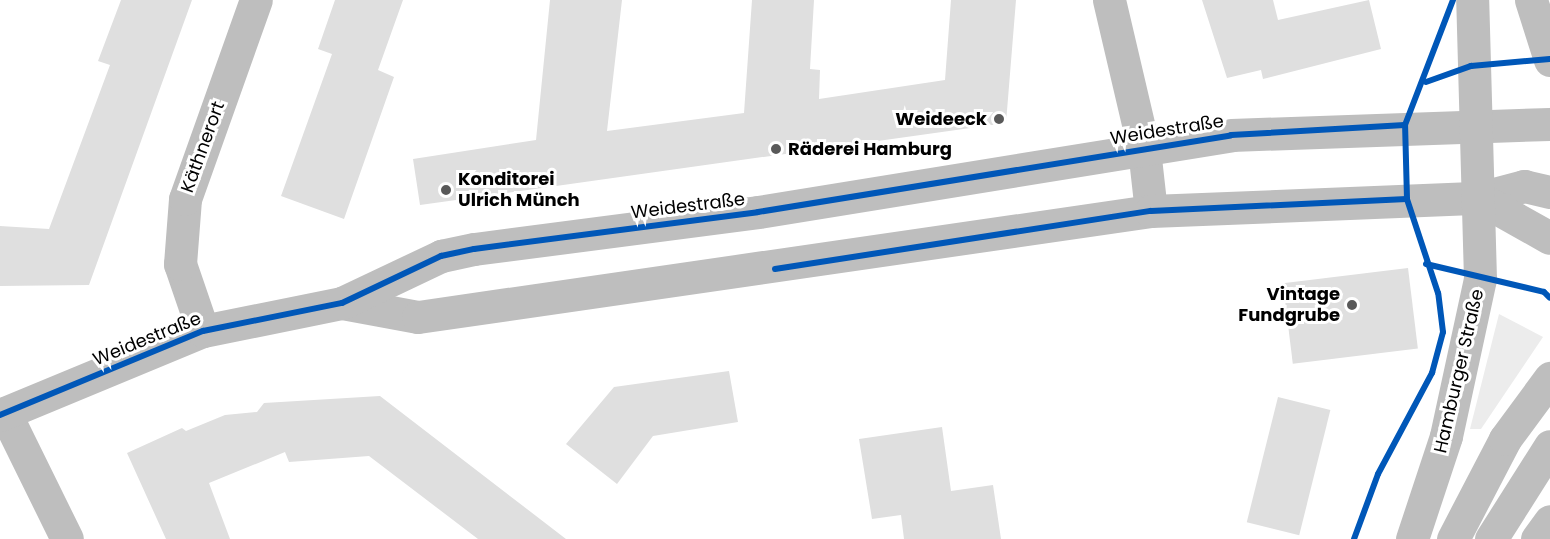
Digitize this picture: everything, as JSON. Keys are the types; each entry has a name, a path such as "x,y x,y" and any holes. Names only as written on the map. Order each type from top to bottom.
{"street":[{"name":"Käthnerort","path":"203,331 180,264 184,199 256,0"},
{"path":"1109,0 1144,149 1152,211"},
{"name":"Hamburger Straße","path":"1412,539 1446,436 1479,279 1479,198 1472,0"},
{"path":"1531,0 1550,60"},
{"name":"Weidestraße","path":"67,539 3,414 203,331 342,303 441,256 474,249 758,212 1231,135 1475,124 1550,124"},
{"name":"Weidestraße","path":"342,303 418,317 1152,211 1479,198 1524,186 1550,192"},
{"path":"1479,198 1550,238"},
{"path":"1454,539 1505,439 1550,378"},
{"path":"1491,539 1550,446"},
{"path":"1538,539 1550,521"}],"shaded area":[{"path":"1499,314 1543,337 1481,429 1470,429"}],"building":[{"path":"121,0 192,0 89,285 0,286 0,226 49,229 110,65 98,61"},
{"path":"335,0 403,0 378,70 394,77 344,219 281,196 332,54 318,49"},
{"path":"550,0 622,0 607,131 744,113 752,0 814,0 810,69 820,70 819,99 945,80 951,0 1016,0 1006,123 420,205 413,159 536,140"},
{"path":"1202,0 1273,0 1278,20 1369,0 1381,49 1263,79 1261,70 1227,78"},
{"path":"1408,268 1418,348 1293,364 1283,283"},
{"path":"729,371 738,422 653,436 617,484 566,444 614,387"},
{"path":"380,396 566,539 478,539 369,456 289,462 285,452 209,483 230,539 166,539 127,453 182,428 186,431 225,415 257,412 264,403"},
{"path":"1278,397 1330,410 1299,535 1247,522"},
{"path":"942,427 951,491 993,485 1001,539 904,539 901,515 872,519 859,439"}],"cycle path":[{"path":"1354,539 1378,474 1432,373 1443,332 1438,293 1407,199 1405,125 1453,0"},
{"path":"1426,82 1471,66 1550,59"},
{"path":"0,415 203,331 342,303 441,256 474,249 758,212 1231,135 1405,125"},
{"path":"775,269 1151,211 1407,199"},
{"path":"1426,264 1544,292 1550,298"}],"place":[{"name":"Weideeck","path":"999,119"},
{"name":"Räderei Hamburg","path":"776,149"},
{"name":"Konditorei Ulrich Münch","path":"446,190"},
{"name":"Vintage Fundgrube","path":"1352,305"}]}
